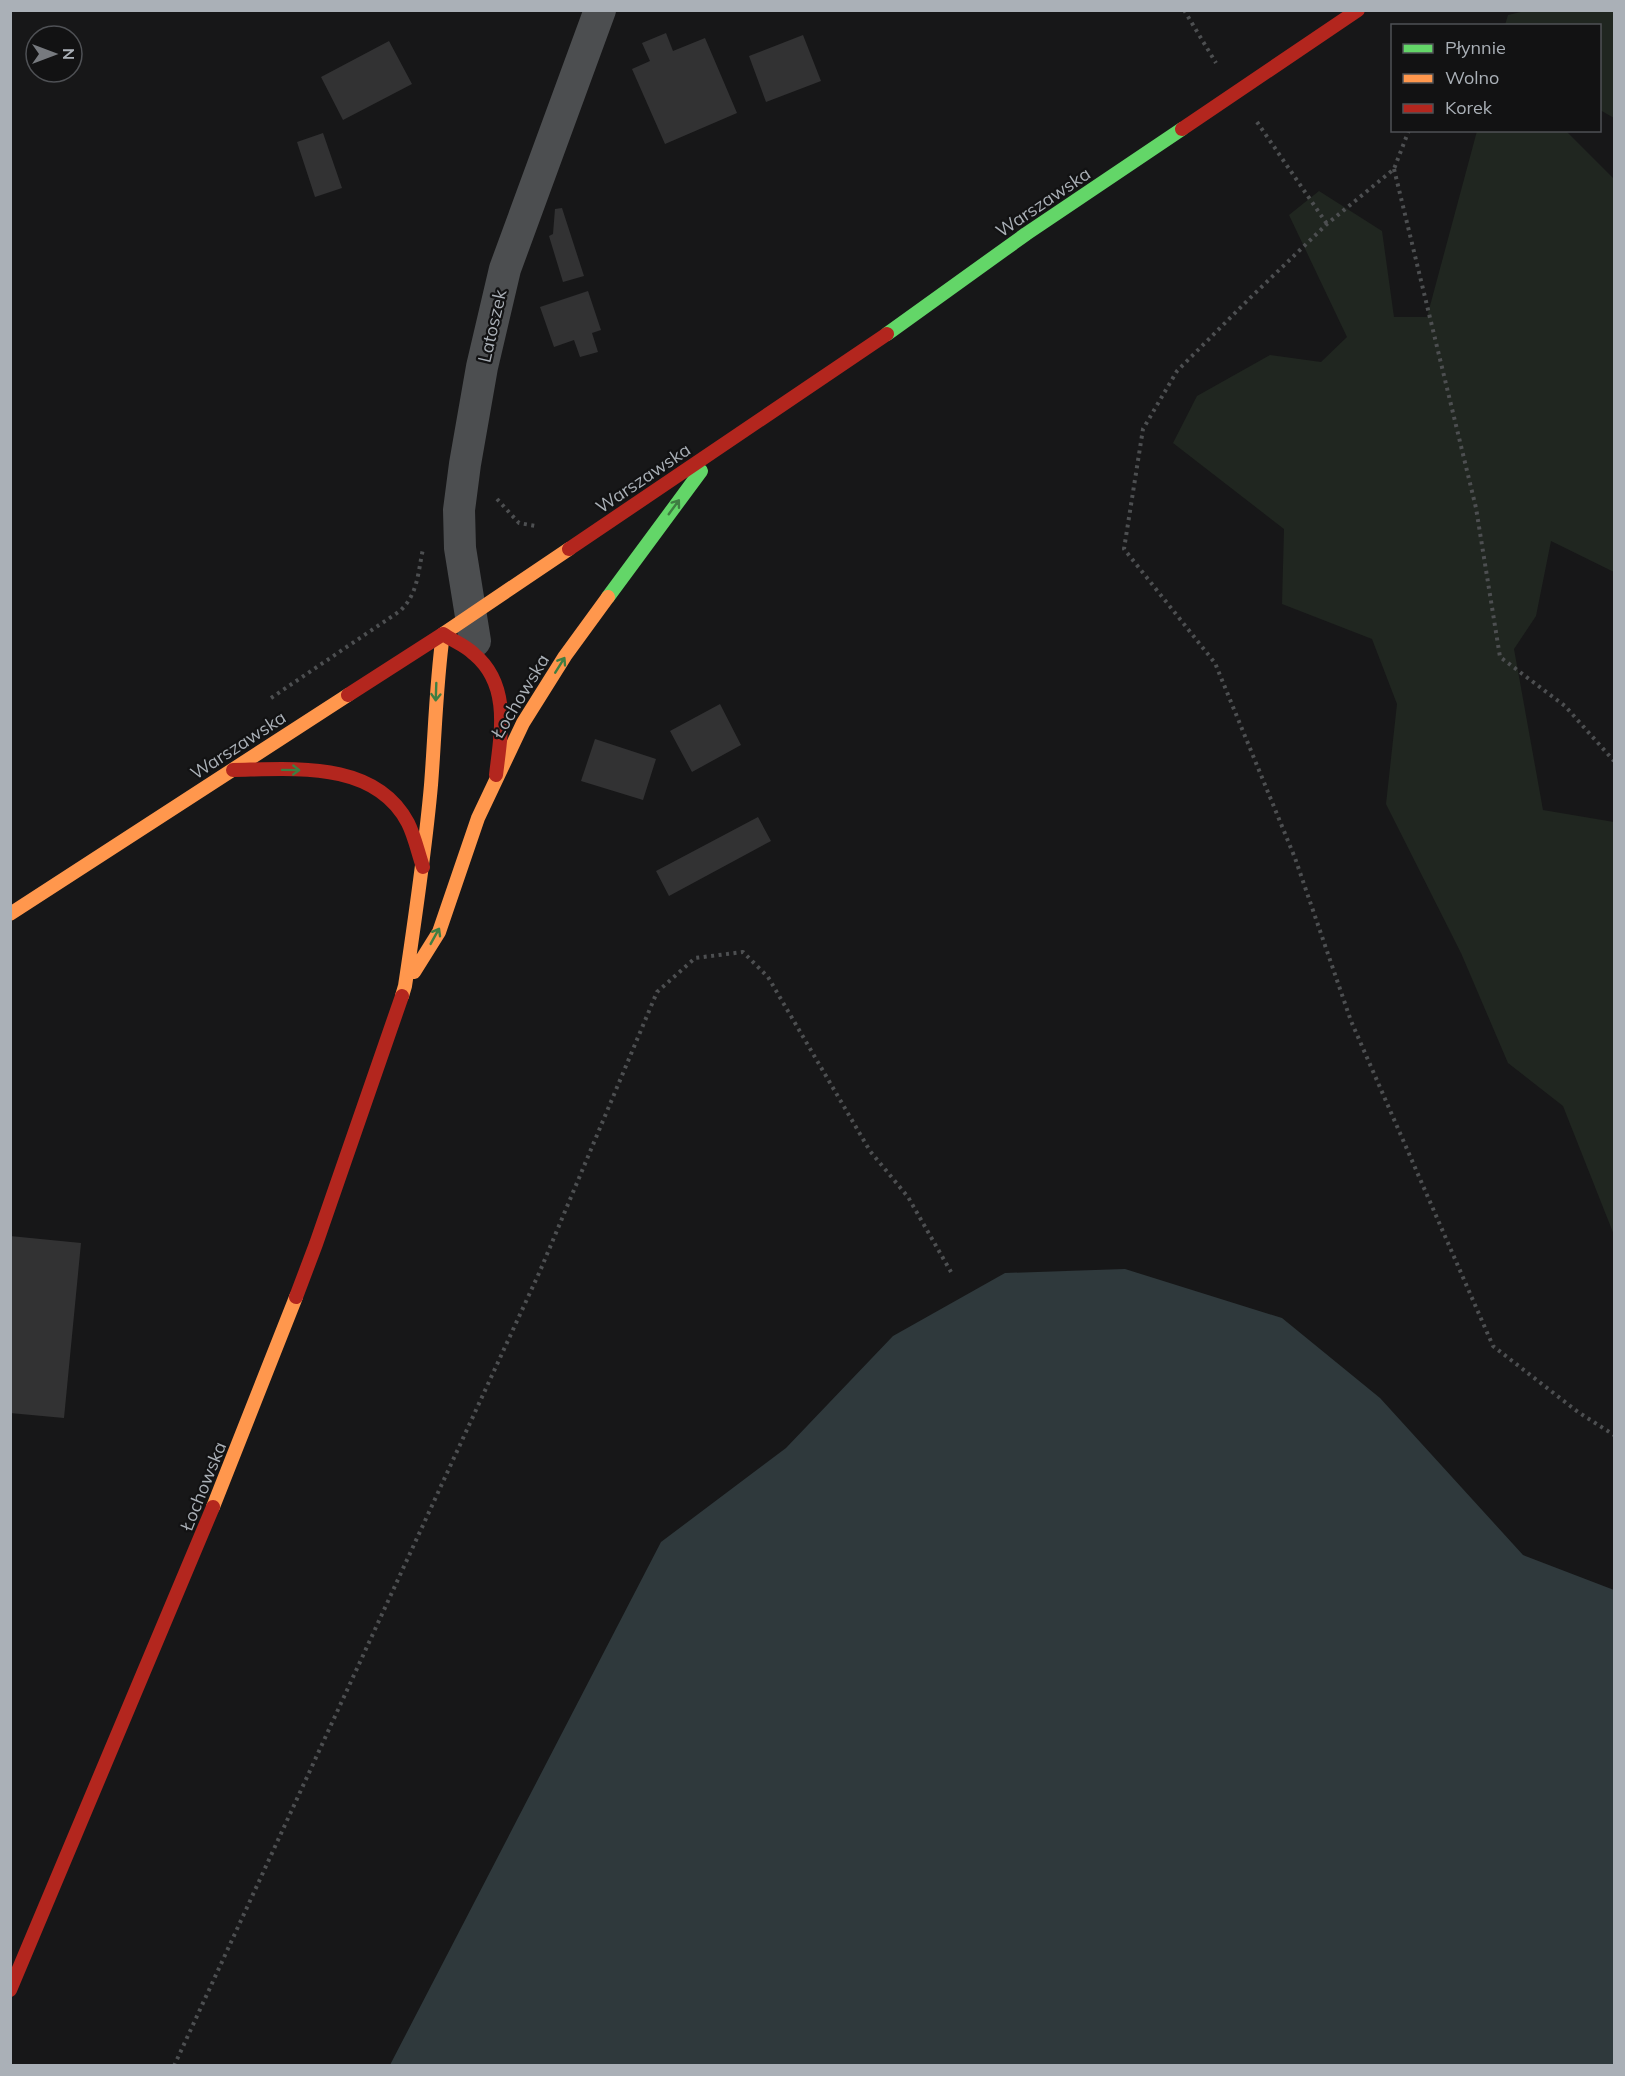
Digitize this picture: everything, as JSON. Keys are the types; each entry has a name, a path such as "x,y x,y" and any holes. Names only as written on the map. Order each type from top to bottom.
{"main road":[{"name":"Warszawska","path":"10,914 470,616 715,452 1026,234 1358,10"},
{"name":"Łochowska","path":"405,986 439,932 478,818 523,723 565,656 715,452"},
{"name":"Łochowska","path":"10,1990 178,1595 273,1358 316,1244 405,986 423,867 442,634"},
{"path":"442,634 477,656 498,686 503,717 496,777"},
{"path":"233,770 321,771 366,781 389,797 407,822 423,867"}],"street":[{"name":"Latoszek","path":"477,656 460,548 459,510 482,367 505,269 600,10"}],"path":[{"path":"1184,10 1219,67"},
{"path":"1257,122 1327,224"},
{"path":"1408,132 1394,169 1327,224 1177,371 1143,429 1124,549 1215,663 1295,858 1351,1021 1493,1346 1578,1412 1614,1435"},
{"path":"1394,169 1476,508 1500,657 1565,706 1614,761"},
{"path":"462,488 489,492 519,523 529,526 543,523"},
{"path":"270,699 410,602 414,595 423,544"},
{"path":"174,2066 540,1271 657,992 695,958 743,952 768,977 870,1151 908,1197 951,1272"}],"shaded area":[{"path":"1525,11 1614,11 1614,118 1601,111 1601,24 1505,24 1508,15"},
{"path":"1477,132 1567,132 1614,179 1614,572 1551,541 1536,616 1514,649 1543,810 1614,822 1614,1235 1563,1106 1508,1063 1461,953 1386,804 1397,704 1372,639 1282,604 1284,529 1173,443 1197,396 1270,355 1321,362 1347,337 1289,215 1319,191 1382,231 1394,317 1427,317"},
{"path":"1125,1269 1282,1318 1380,1398 1523,1555 1614,1590 1614,2065 390,2065 661,1542 786,1448 893,1336 1005,1273"}],"building":[{"path":"666,33 673,51 705,38 737,113 665,144 632,69 650,61 642,43"},
{"path":"803,35 821,81 766,102 749,56"},
{"path":"389,41 412,84 343,120 321,77"},
{"path":"323,133 342,188 315,197 297,142"},
{"path":"562,208 584,276 563,282 549,236 553,234 555,209"},
{"path":"588,291 601,330 592,333 598,352 580,357 574,340 554,347 540,307"},
{"path":"720,704 741,745 692,772 670,731"},
{"path":"595,739 656,759 643,800 581,781"},
{"path":"758,817 771,841 669,896 656,871"},
{"path":"10,1236 81,1243 64,1418 10,1413"}],"traffic: fast":[{"path":"887,334 1026,234 1182,129"},
{"path":"608,597 701,471"}],"traffic: slow":[{"path":"402,996 426,836 443,634 569,549"},
{"path":"414,972 439,932 478,818 523,723 565,656 608,597"},
{"path":"10,914 348,695"},
{"path":"213,1507 296,1297"}],"traffic: jam":[{"path":"1182,129 1358,10"},
{"path":"569,549 887,334"},
{"path":"348,695 443,634 474,654 486,666 494,680 501,710 496,775"},
{"path":"233,770 281,769 331,772 354,778 375,788 393,803 408,823 423,867"},
{"path":"296,1297 402,996"},
{"path":"10,1990 213,1507"}]}
